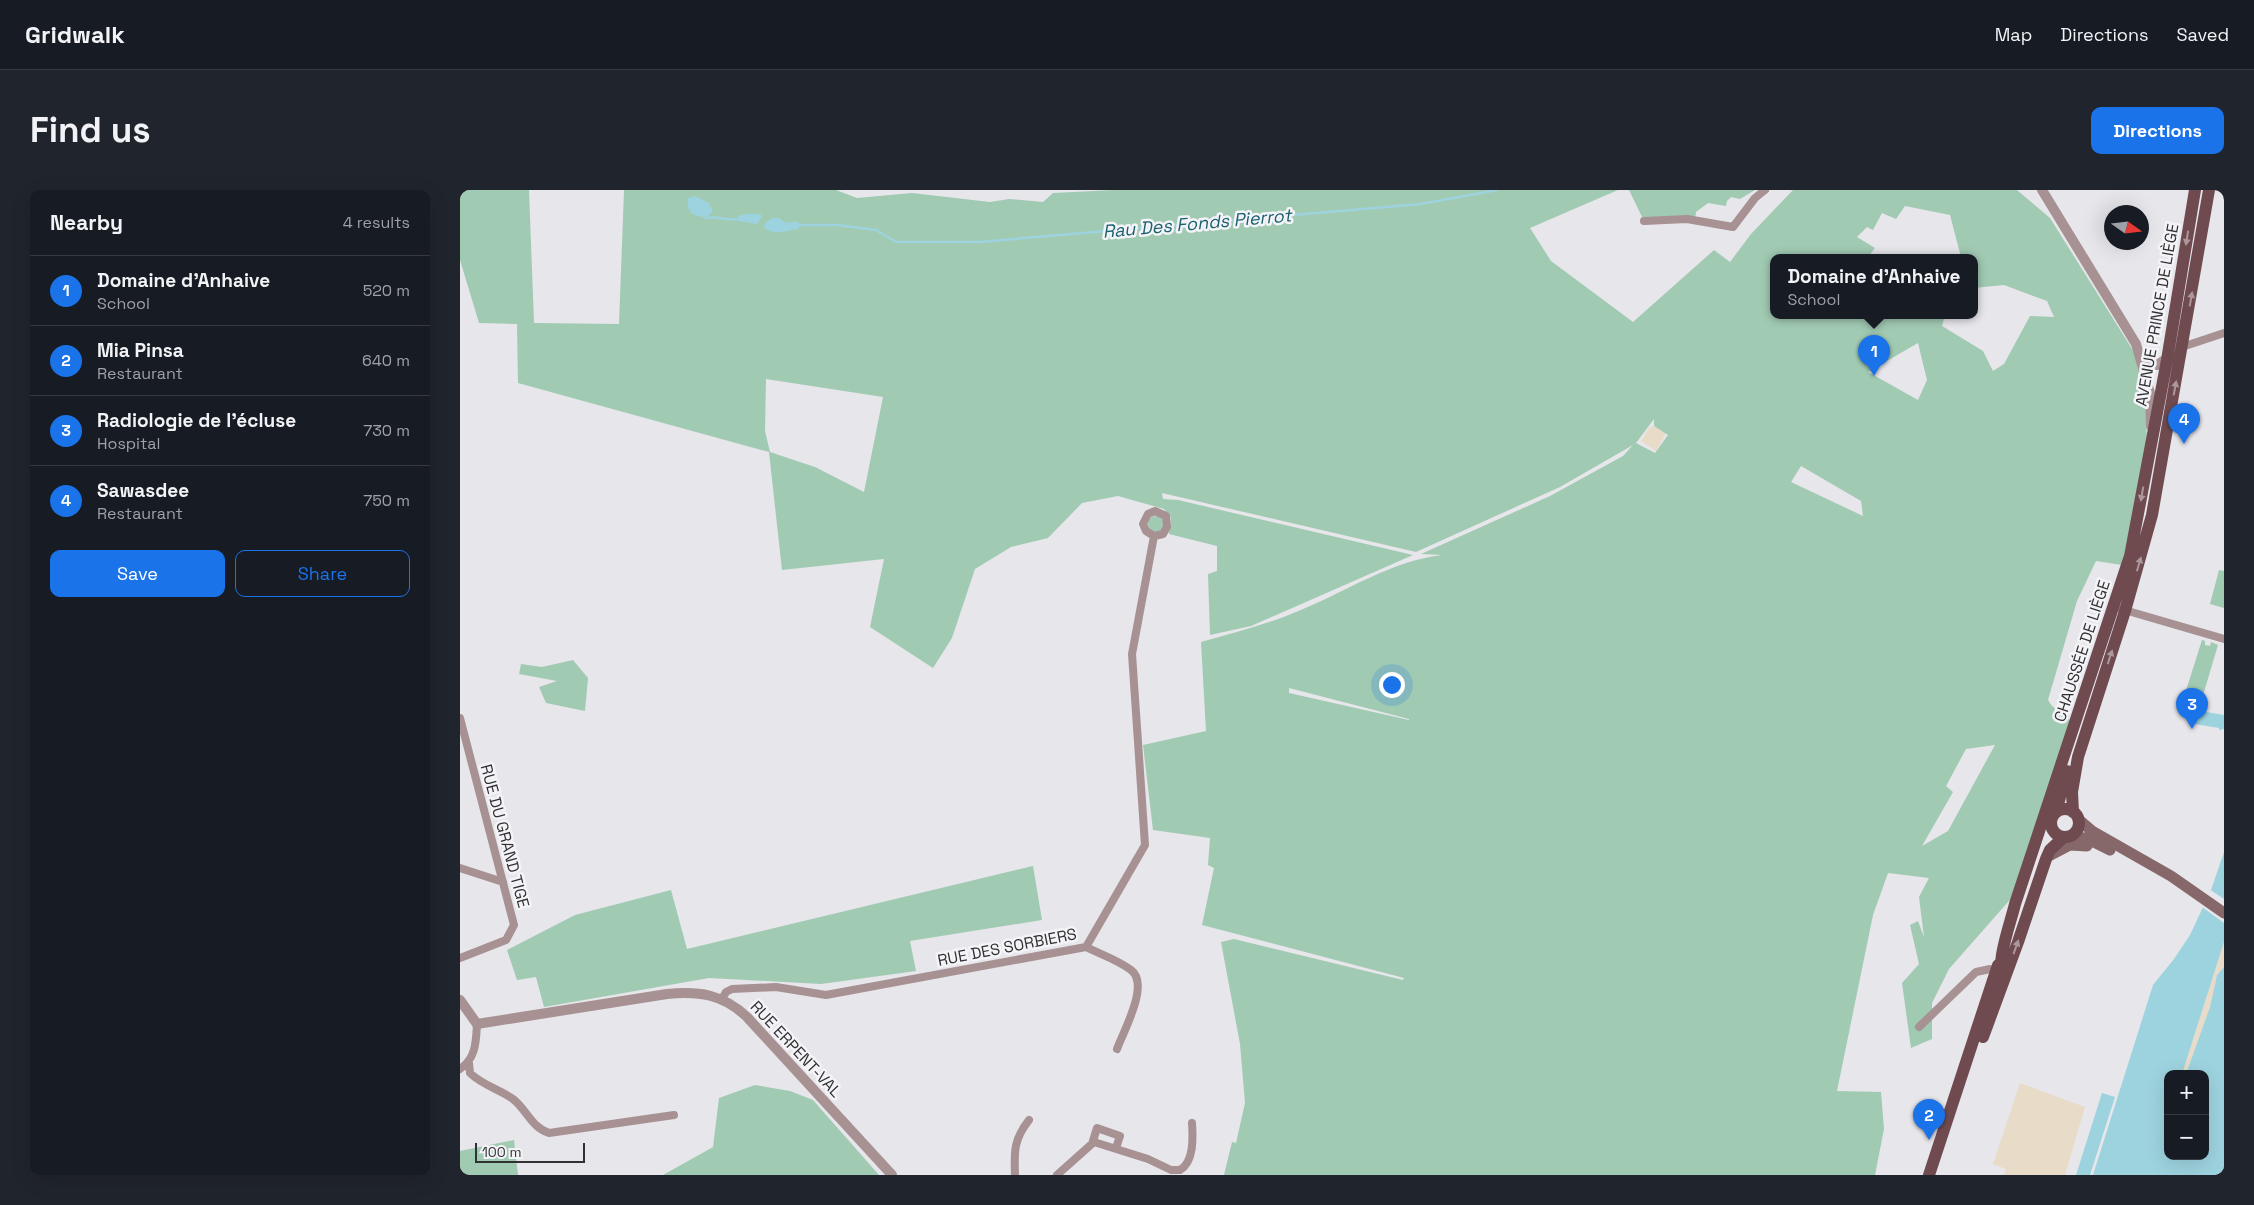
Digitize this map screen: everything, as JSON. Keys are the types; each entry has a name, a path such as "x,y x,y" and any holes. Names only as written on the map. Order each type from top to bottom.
{"main road":[{"name":"AVENUE PRINCE DE LIÈGE","path":"2151,446 2195,190"},
{"name":"AVENUE PRINCE DE LIÈGE","path":"2182,347 2209,190"},
{"name":"CHAUSSÉE DE LIÈGE","path":"2076,815 2072,792 2078,757 2120,609 2152,515 2182,347"},
{"name":"CHAUSSÉE DE LIÈGE","path":"2003,951 2015,904 2086,693 2120,609 2151,446"},
{"path":"2086,693 2056,812 2051,824 2054,833 2066,837 2086,838 2133,861 2151,866"},
{"path":"2056,812 2067,809 2092,831 2171,876 2224,913"},
{"path":"1936,1175 1974,1060 2046,859 2050,850 2076,831 2076,815"},
{"name":"CHAUSSÉE DE LIÈGE","path":"1929,1175 1996,971 2051,824"},
{"path":"2046,859 2052,853 2070,846 2084,846 2115,853"},
{"path":"2003,951 2000,975 2003,983"}],"street":[{"path":"1644,221 1687,219 1733,227 1754,198 1765,190"},
{"name":"CHAUSSÉE DE LIÈGE","path":"2042,190 2136,344 2150,393 2151,446"},
{"path":"2140,356 2157,365 2167,360 2182,347 2224,333"},
{"name":"CHAUSSÉE DE LIÈGE","path":"2136,344 2146,354 2167,360"},
{"name":"RUE DES SORBIERS","path":"722,999 726,992 732,989 776,987 826,996 1086,947 1144,844 1132,654 1154,536"},
{"path":"2120,609 2224,639"},
{"name":"RUE DU GRAND TIGE","path":"460,718 513,914 514,925 506,940 460,958"},
{"path":"460,868 503,882"},
{"path":"1086,947 1132,970 1138,982 1138,994 1117,1048"},
{"path":"1919,1027 1976,972 1990,969 1996,971"},
{"name":"RUE ERPENT-VAL","path":"477,1024 676,994 693,992 710,994 722,999 747,1017 892,1175"},
{"path":"460,1000 477,1024 476,1044 469,1063 470,1073 476,1079 512,1099 524,1110 533,1124 540,1130 549,1133 674,1115"},
{"path":"460,1069 469,1063"},
{"path":"1015,1175 1014,1155 1018,1133 1029,1120"},
{"path":"1092,1144 1101,1143 1116,1148 1177,1173 1190,1160 1193,1138 1192,1123"},
{"path":"1057,1175 1092,1144 1097,1128 1120,1136 1116,1148"}],"shaded area":[{"path":"1654,426 1666,433 1656,451 1641,441 1650,427"},
{"path":"2224,942 2224,967 2217,975 2210,1007 2187,1070 2183,1070"},
{"path":"2020,1083 2085,1107 2065,1175 2004,1175 2006,1169 1993,1164"}],"green space":[{"path":"460,190 529,190 534,323 619,324 624,190 836,190 857,198 912,193 990,202 1009,199 1043,202 1053,193 1114,190 1618,190 1530,228 1551,261 1633,322 1714,250 1730,262 1751,234 1793,190 2017,190 2050,218 2134,352 2146,403 2147,448 2122,565 2096,561 2077,601 2048,700 2052,706 2068,716 2071,726 2015,894 1949,969 1932,1003 1932,1039 1911,1048 1902,983 1919,964 1910,925 1918,921 1924,937 1919,897 1929,878 1888,873 1873,915 1837,1091 1881,1092 1884,1129 1875,1175 1224,1175 1232,1142 1236,1143 1245,1103 1240,1044 1221,942 1234,939 1403,980 1404,978 1202,925 1214,868 1208,865 1210,838 1153,830 1143,745 1206,731 1201,642 1284,617 1386,571 1423,558 1442,555 1421,554 1550,496 1623,456 1633,445 1560,487 1416,552 1162,493 1163,499 1178,500 1413,555 1251,626 1210,635 1208,574 1217,571 1217,546 1169,534 1171,518 1164,509 1118,496 1082,503 1048,538 1011,547 975,569 952,638 933,668 870,627 884,559 782,570 769,452 518,383 517,324 479,323 460,260","holes":["1918,343 1927,380 1918,400 1868,372","766,379 883,397 864,492 815,467 770,452 765,431","1654,419 1654,426 1668,435 1655,453 1636,443","1801,466 1861,501 1863,516 1791,482","1289,688 1409,720 1289,693","1995,745 1948,831 1922,846 1953,792 1946,786 1966,749"]},
{"path":"1629,190 1755,190 1740,199 1731,197 1727,201 1726,206 1708,203 1696,212 1695,220 1644,221"},
{"path":"1156,516 1162,518 1164,524 1162,530 1156,532 1150,530 1148,524 1150,518"},
{"path":"2219,570 2224,571 2224,608 2210,604"},
{"path":"2202,640 2205,641 2205,645 2210,646 2211,642 2218,645 2201,702 2183,700"},
{"path":"573,660 588,678 585,711 546,703 539,687 557,681 519,674 521,664 542,667"},
{"path":"1033,866 1042,920 910,941 916,971 821,984 709,978 544,1007 536,977 517,980 507,950 575,915 671,890 687,949"},
{"path":"755,1085 790,1091 813,1100 879,1175 663,1175 713,1147 719,1098"},
{"path":"514,1140 518,1175 460,1175 460,1151"}],"water":[{"path":"695,196 709,203 713,211 706,218 692,214 688,208 688,198"},
{"path":"760,214 762,216 757,224 738,221 738,216"},
{"path":"773,218 779,218 786,223 797,221 800,225 798,229 780,232 767,230 764,227 765,223"},
{"path":"2194,710 2224,715 2224,729 2219,730 2219,728 2188,723"},
{"path":"2224,852 2224,942 2183,1070 2164,1070 2164,1160 2209,1160 2209,1070 2187,1070 2210,1007 2217,975 2224,967 2224,1175 2093,1175 2153,985 2190,935 2211,890"},
{"path":"2102,1093 2115,1097 2090,1175 2076,1175"}],"pier":[{"path":"2209,889 2224,899 2224,923 2202,907"}],"waterway":[{"name":"Rau Des Fonds Pierrot","path":"797,225 837,225 876,230 896,242 979,242 1421,204 1497,190"},
{"path":"706,218 741,219"}],"place":[{"name":"Domaine d'Anhaive","path":"1874,376"},
{"name":"Sawasdee","path":"2184,444"},
{"name":"Radiologie de l'écluse","path":"2192,729"},
{"name":"Mia Pinsa","path":"1929,1140"}]}
